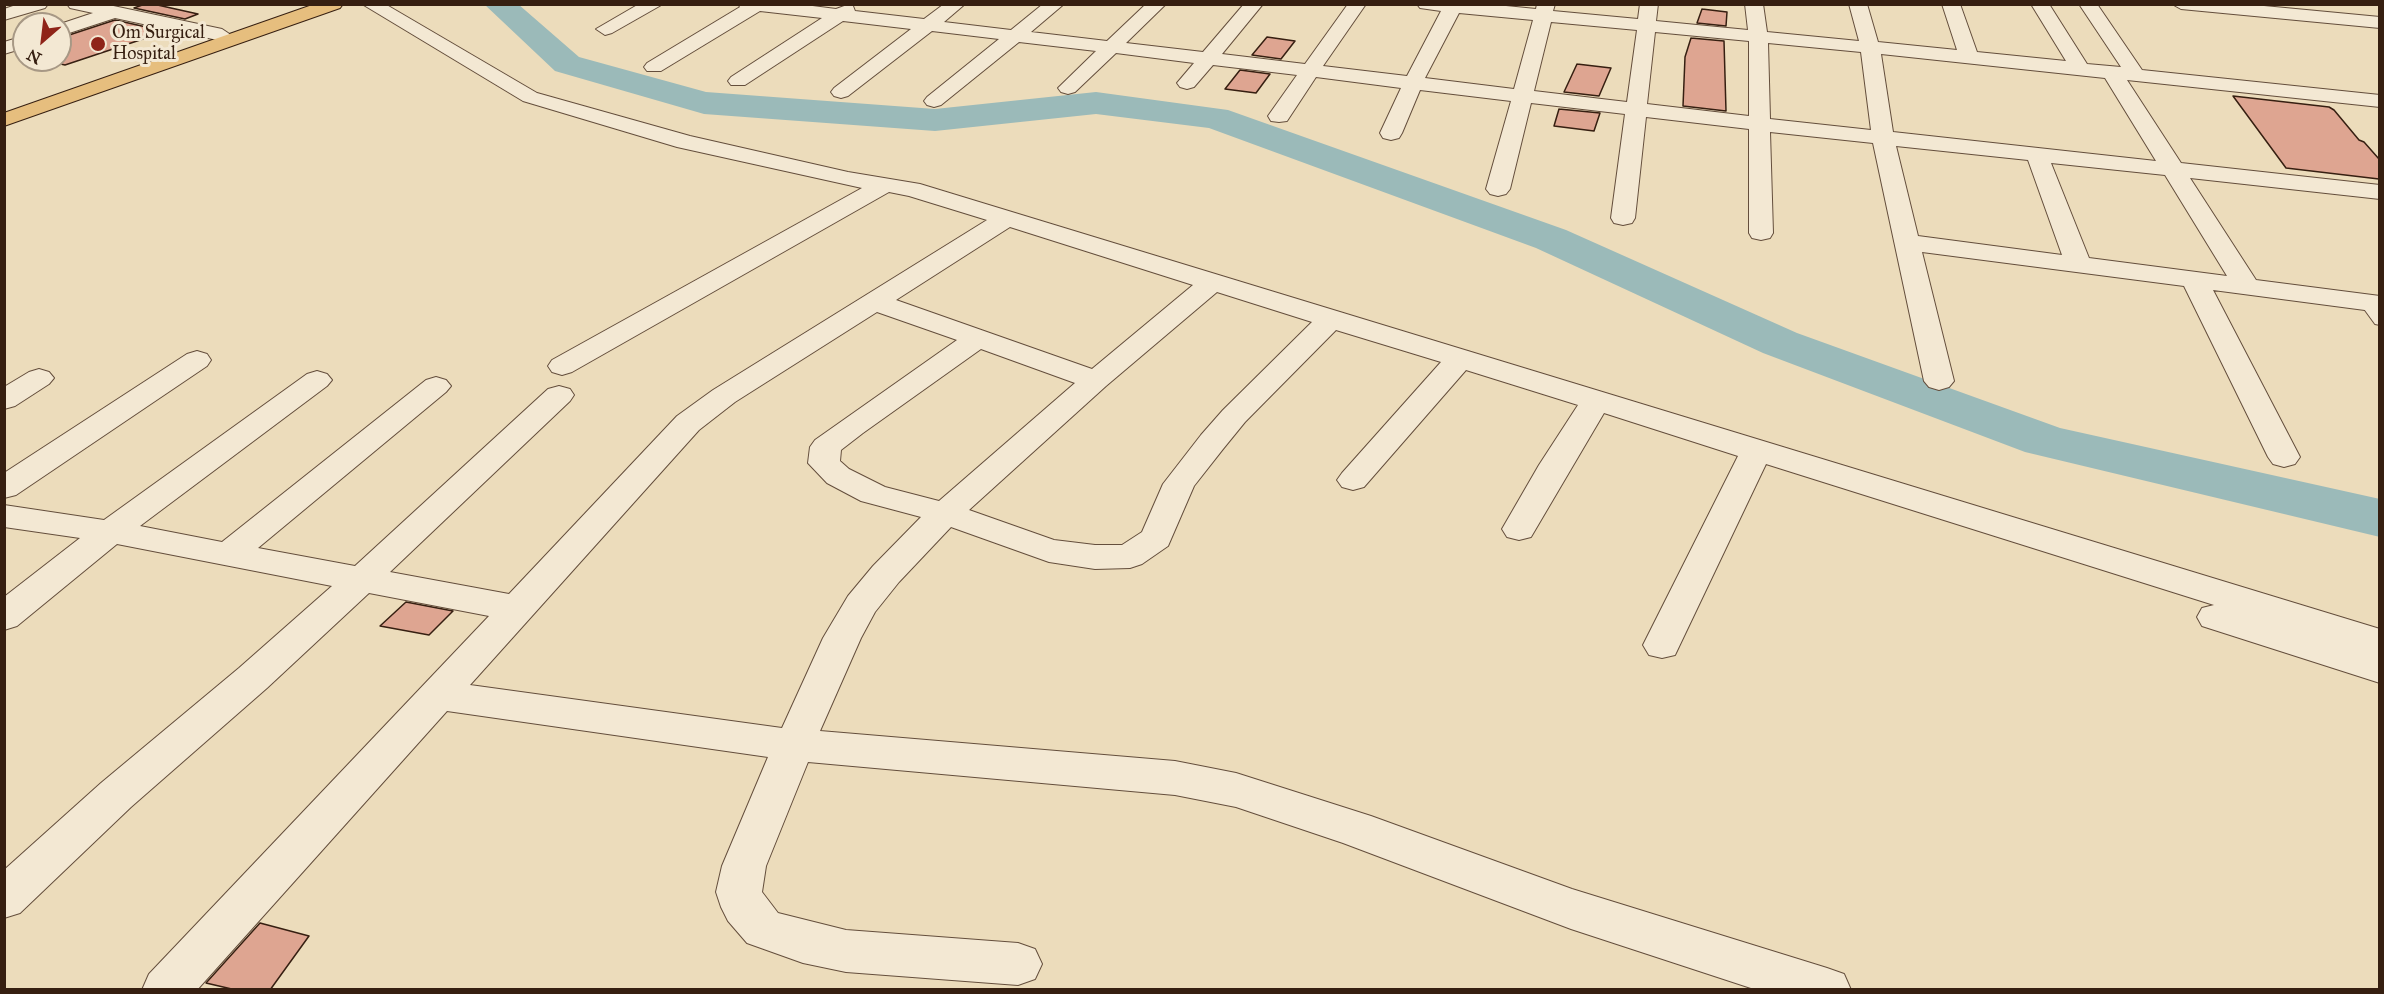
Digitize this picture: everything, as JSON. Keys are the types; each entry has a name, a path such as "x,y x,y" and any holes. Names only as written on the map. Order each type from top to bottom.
{"main road":[{"path":"4,110 309,4"},
{"path":"4,120 334,4"}],"street":[{"path":"4,15 39,4"},
{"path":"76,4 222,35"},
{"path":"72,26 140,4"},
{"path":"370,4 530,96 685,142 869,185 1752,458 2379,643"},
{"path":"605,29 654,4"},
{"path":"841,92 956,4"},
{"path":"934,101 1055,4"},
{"path":"1068,88 1157,4"},
{"path":"1187,83 1254,4"},
{"path":"1279,116 1357,4"},
{"path":"1426,4 1544,10 1646,26 1969,57 2371,100 2379,115"},
{"path":"1623,218 1649,4"},
{"path":"1755,4 1758,37 1761,233"},
{"path":"1858,4 1870,47 1882,138 1939,381"},
{"path":"1951,4 1969,57"},
{"path":"2040,4 2080,69"},
{"path":"2088,4 2136,75"},
{"path":"2181,4 2283,9 2379,21"},
{"path":"2364,4 2379,21"},
{"path":"654,67 754,5 847,10 927,26 1112,48 1882,138 2379,192"},
{"path":"1391,133 1413,83 1453,6"},
{"path":"738,81 847,10"},
{"path":"1498,189 1520,95 1544,10"},
{"path":"2112,72 2246,285"},
{"path":"2037,155 2078,264"},
{"path":"4,899 116,795 253,678 362,579 560,381 869,185"},
{"path":"166,990 515,608 688,423 724,396 999,224"},
{"path":"1907,242 2246,285 2375,309"},
{"path":"2194,279 2284,457"},
{"path":"1018,964 846,951 803,942 763,929 744,907 739,892 744,866 794,745 842,638 861,605 886,574 945,513 1096,380 1207,288"},
{"path":"876,302 1096,380"},
{"path":"978,338 826,447 824,463 838,476 873,494 945,513 1050,551 1095,557 1130,555 1155,537 1179,484 1212,442 1234,416 1326,325"},
{"path":"4,488 197,360"},
{"path":"1353,480 1455,365"},
{"path":"4,400 39,378"},
{"path":"4,617 110,532 318,380"},
{"path":"230,554 436,386"},
{"path":"1519,528 1591,408"},
{"path":"1662,645 1752,458"},
{"path":"1752,458 2379,669"},
{"path":"4,516 110,532 515,608"},
{"path":"437,695 794,745 1175,778 1236,790 1356,829 1571,909 1827,990"}],"building":[{"path":"145,4 198,14 185,19 134,8"},
{"path":"1702,9 1727,12 1726,26 1697,23"},
{"path":"115,20 155,29 149,31 161,33 72,63 72,34"},
{"path":"1267,37 1295,41 1281,59 1252,55"},
{"path":"1691,38 1724,41 1726,111 1683,106 1685,57"},
{"path":"1577,64 1611,68 1599,96 1564,92"},
{"path":"1240,70 1270,74 1256,93 1225,89"},
{"path":"2233,96 2329,107 2379,159 2379,179 2286,168"},
{"path":"1559,109 1600,113 1594,131 1554,126"},
{"path":"406,602 453,611 429,635 380,626"},
{"path":"260,923 309,936 270,990 236,990 206,983"}],"waterway":[{"path":"499,4 567,64 704,103 935,120 1096,103 1215,118 1551,239 1780,343 2044,441 2380,518"}],"place":[{"name":"Om Surgical Hospital","path":"98,44"}]}
